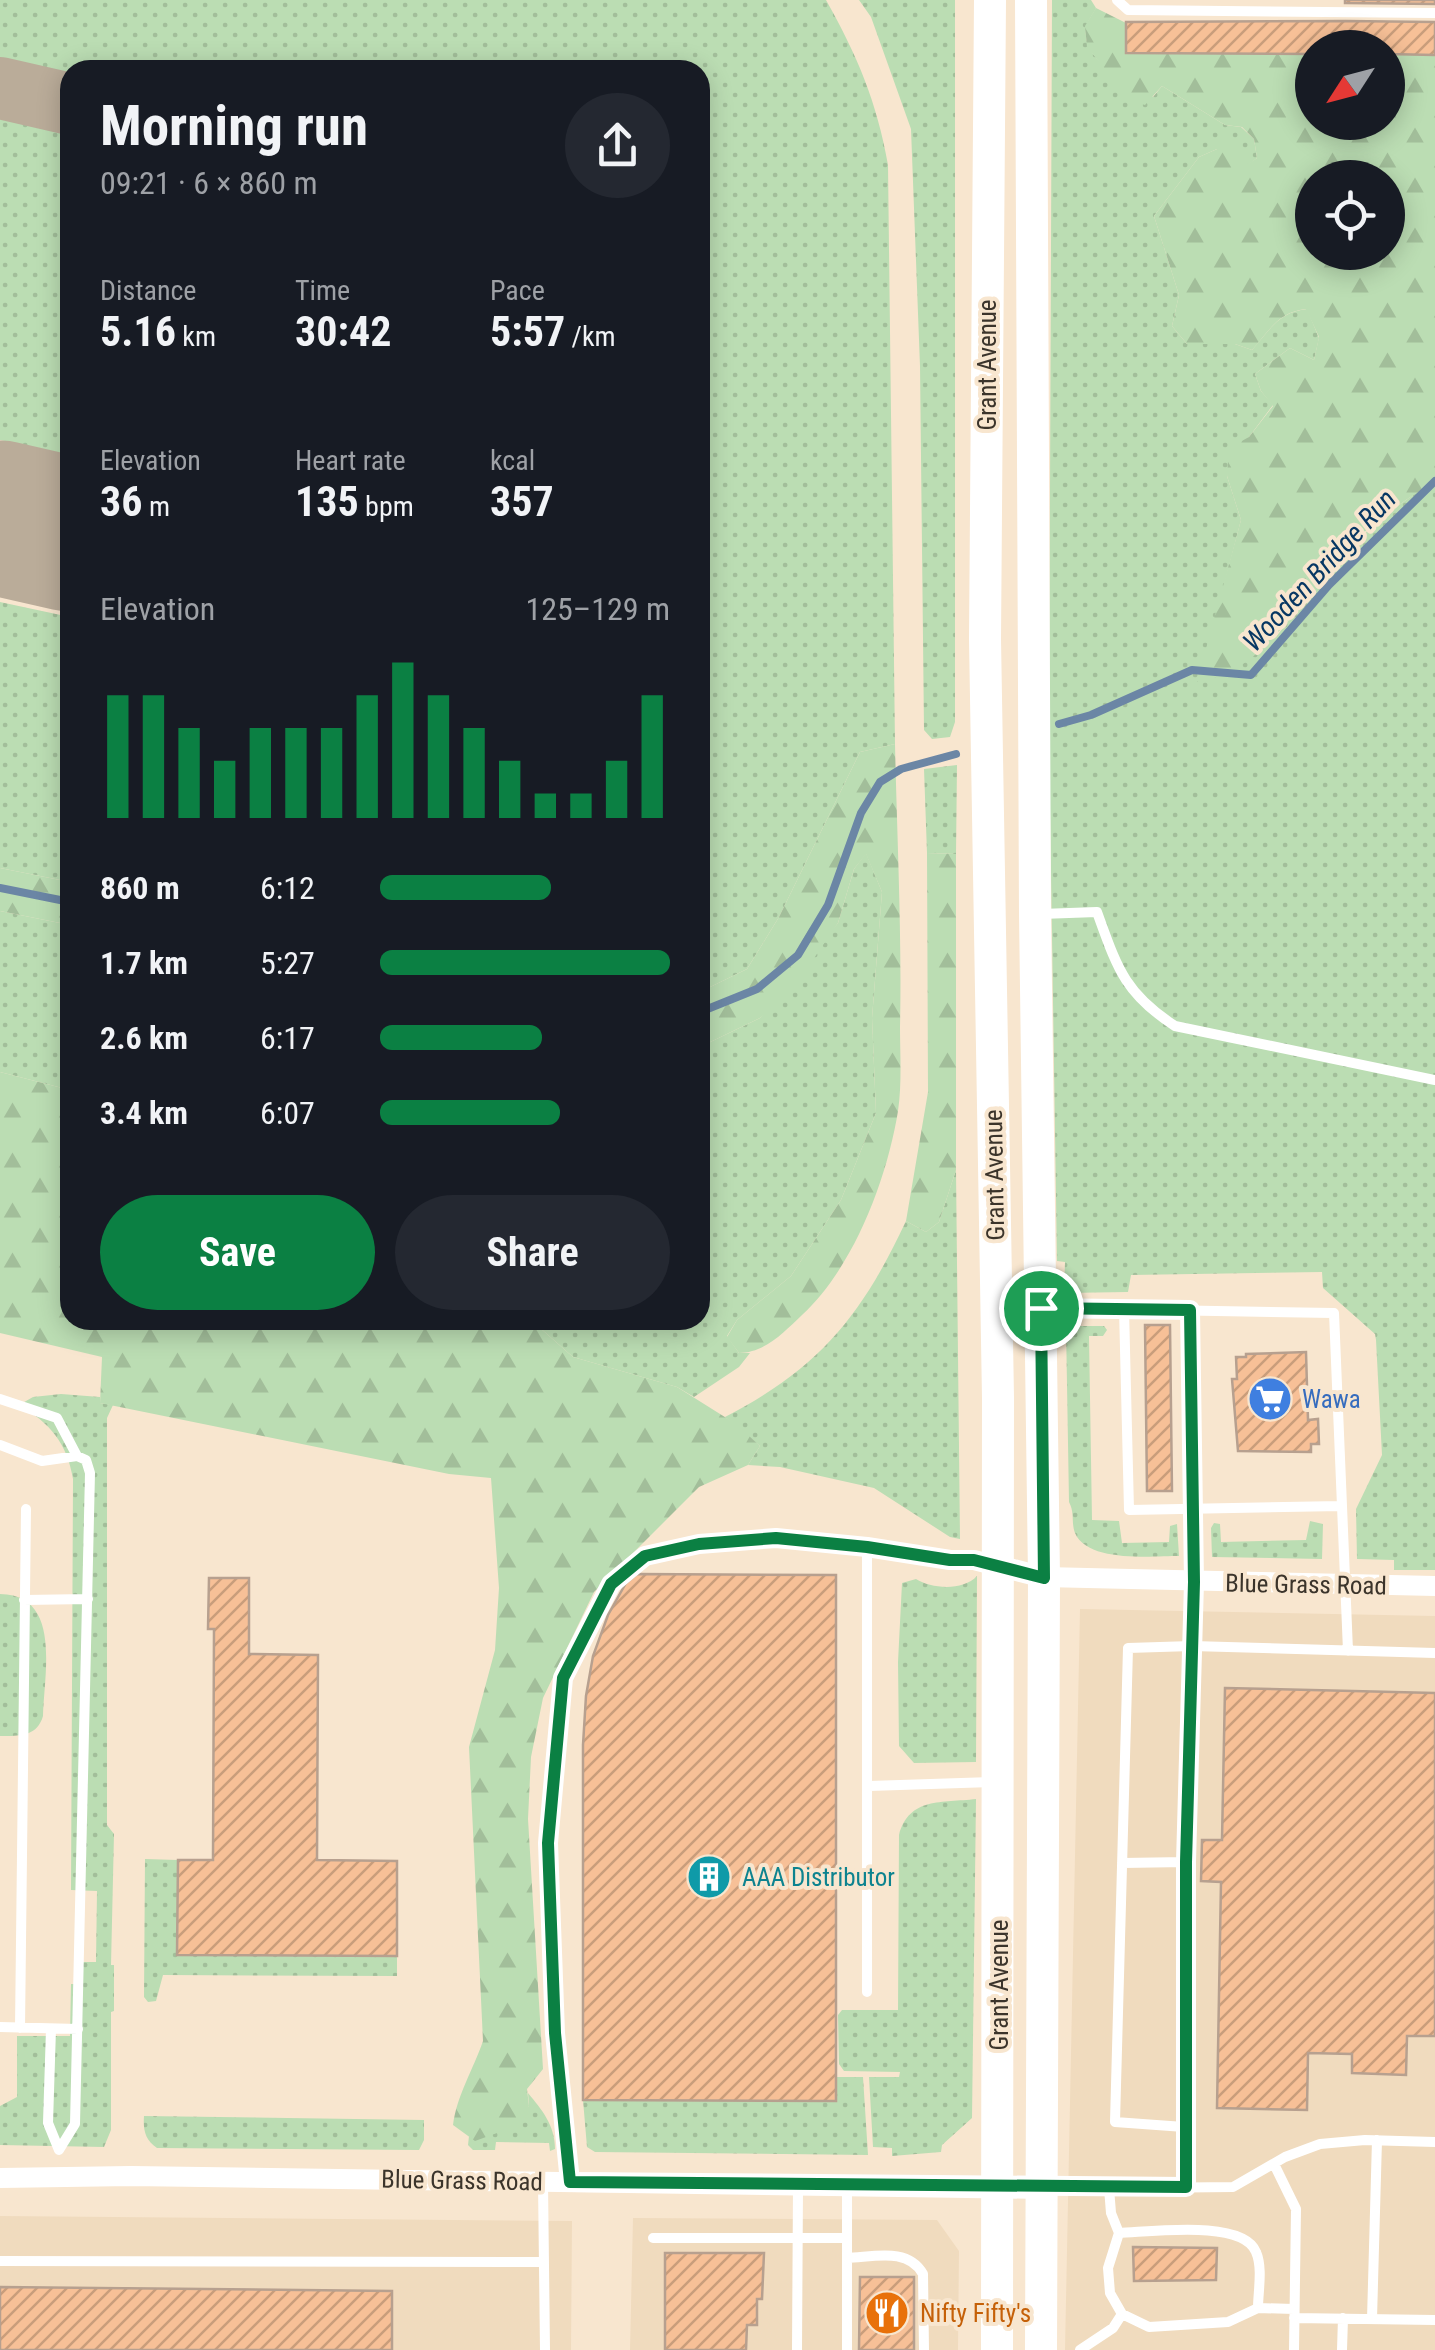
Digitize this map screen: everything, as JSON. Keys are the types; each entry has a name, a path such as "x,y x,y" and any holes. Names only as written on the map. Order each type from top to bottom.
{"main road":[{"name":"Grant Avenue","path":"990,0 985,639 998,1565 997,2350"},
{"name":"Grant Avenue","path":"1031,0 1034,914 1044,1578 1042,2350"}],"street":[{"name":"Blue Grass Road","path":"998,1565 1044,1578 1435,1586"},
{"name":"Blue Grass Road","path":"0,2178 132,2176 1044,2188"}],"lane":[{"path":"1118,0 1128,10 1435,13"},
{"path":"1034,914 1098,912 1127,985 1145,1006 1175,1026 1435,1080"},
{"path":"1041,1308 1334,1312 1348,1650"},
{"path":"1124,1310 1129,1510 1341,1506"},
{"path":"1186,2187 1186,1862 1194,1582 1190,1310"},
{"path":"0,1399 57,1418 77,1456"},
{"path":"0,1445 42,1461 77,1456 86,1460 90,1473 75,2124 59,2150"},
{"path":"20,2028 26,1509"},
{"path":"570,2182 555,2033 548,1843 563,1678 611,1584 645,1556 699,1544 776,1538 998,1565"},
{"path":"867,1547 867,1992"},
{"path":"24,1600 88,1599"},
{"path":"1184,2127 1115,2122 1128,1648 1192,1646 1435,1653"},
{"path":"869,1786 998,1782"},
{"path":"1122,1862 1186,1862"},
{"path":"0,2028 78,2029"},
{"path":"52,2029 48,2123 59,2150 60,2179"},
{"path":"1044,2188 1233,2187 1320,2144 1377,2140 1435,2142"},
{"path":"1372,2319 1377,2140"},
{"path":"1274,2164 1296,2209 1294,2350"},
{"path":"544,2182 545,2350"},
{"path":"797,2350 798,2185"},
{"path":"847,2186 848,2350"},
{"path":"1109,2188 1111,2213 1120,2233 1108,2268 1110,2293 1122,2314 1148,2327 1228,2322 1258,2308 1343,2318 1435,2320"},
{"path":"1120,2233 1206,2230 1242,2236 1256,2249 1258,2308"},
{"path":"653,2238 847,2238"},
{"path":"847,2258 906,2256 918,2264 923,2274 924,2350"},
{"path":"0,2261 544,2262"},
{"path":"1080,2350 1114,2328 1122,2314"},
{"path":"1342,2350 1343,2318"}],"shaded area":[{"path":"1080,1609 1435,1616 1435,2350 1065,2350"},
{"path":"0,2216 572,2221 571,2350 0,2350"},
{"path":"633,2218 937,2220 959,2251 958,2350 630,2350"}],"green space":[{"path":"0,0 826,0 864,80 888,165 895,744 860,752 779,917 747,969 710,987 710,60 60,60 60,77 0,64"},
{"path":"859,0 955,0 955,722 950,737 932,739 924,730 920,366 911,129 871,17"},
{"path":"1052,0 1091,0 1096,8 1086,27 1087,41 1110,70 1153,97 1162,86 1225,125 1241,127 1254,139 1257,158 1248,165 1217,149 1199,157 1154,216 1179,295 1172,326 1187,344 1235,344 1252,350 1281,318 1307,309 1319,338 1314,360 1290,348 1255,374 1261,391 1273,405 1227,476 1241,520 1204,662 1276,637 1329,567 1381,518 1420,490 1435,490 1435,1570 1394,1570 1394,1560 1357,1559 1356,1509 1382,1455 1376,1340 1375,1334 1323,1288 1322,1272 1131,1275 1128,1292 1064,1290 1065,1262 1057,1261 1049,743"},
{"path":"1096,8 1126,23 1127,53 1295,54 1295,140 1405,140 1405,54 1435,55 1435,490 1409,498 1359,537 1256,654 1219,676 1197,682 1241,520 1227,476 1229,448 1249,437 1273,406 1261,391 1255,374 1290,348 1314,360 1319,337 1306,309 1281,318 1252,350 1235,344 1187,344 1172,326 1179,295 1154,216 1199,157 1217,149 1227,139 1248,164 1257,158 1254,139 1242,127 1225,125 1162,86 1145,105 1131,101 1087,47 1085,26"},
{"path":"0,119 60,132 60,453 0,440"},
{"path":"0,602 60,615 60,880 0,868"},
{"path":"895,744 900,1069 893,1137 865,1220 821,1295 766,1345 739,1353 727,1337 737,1320 791,1276 841,1200 876,1113 872,1018 882,892 866,854 854,869 838,923 793,989 760,1018 710,1042 710,987 747,969 779,917 860,752"},
{"path":"957,765 956,854 927,853 924,769"},
{"path":"866,853 882,892 872,1018 876,1113 841,1200 791,1276 737,1320 727,1336 739,1353 750,1353 739,1367 694,1397 677,1387 573,1357 542,1330 710,1330 710,1042 760,1018 838,923 854,869"},
{"path":"927,853 956,854 956,1170 939,1222 926,1232 906,1221 928,1092"},
{"path":"0,868 60,880 60,923 0,911"},
{"path":"0,911 60,923 60,1087 0,1072"},
{"path":"0,1072 60,1087 60,1330 542,1330 573,1357 677,1387 736,1424 760,1446 748,1465 699,1487 594,1592 543,1698 531,1757 528,1819 543,2069 527,2089 529,2106 511,2128 475,2141 453,2125 483,2041 469,1747 495,1650 499,1588 491,1478 449,1474 100,1403 102,1357 0,1333"},
{"path":"956,1170 960,1539 950,1537 874,1488 780,1467 748,1465 760,1446 725,1417 787,1379 835,1336 873,1284 906,1221 926,1232 939,1222"},
{"path":"1066,1326 1104,1326 1107,1330 1103,1336 1089,1336 1092,1520 1119,1521 1122,1543 1169,1542 1170,1526 1177,1524 1179,1556 1106,1553 1082,1543 1075,1533 1069,1502"},
{"path":"33,1397 100,1397 100,1403 113,1405 107,1418 107,1825 114,1834 114,2011 111,2130 104,2147 0,2145 0,2106 17,2097 17,2036 70,2036 71,1984 83,1984 83,1962 96,1962 97,1891 71,1890 73,1479 55,1435 19,1405"},
{"path":"1310,1521 1323,1524 1322,1559 1212,1557 1214,1523 1220,1524 1221,1542 1306,1540"},
{"path":"977,1576 976,1762 914,1763 899,1746 902,1583 916,1579 956,1586"},
{"path":"0,1594 20,1598 33,1607 45,1639 43,1716 32,1732 20,1735 0,1736"},
{"path":"976,1799 972,2118 942,2145 941,2152 892,2156 892,2148 873,2147 869,2077 899,2077 900,2072 844,2071 839,2064 838,2015 842,2010 898,2010 899,1835 910,1814 919,1808"},
{"path":"145,1859 178,1860 178,1955 397,1956 397,1976 163,1975 156,2001 148,2002 144,1997"},
{"path":"836,2077 863,2077 868,2155 595,2152 587,2147 583,2100 836,2101"},
{"path":"528,2093 550,2125 555,2149 550,2151 549,2143 496,2142 495,2150 473,2150 468,2145 469,2136 475,2140 529,2106"},
{"path":"144,2116 424,2120 424,2140 419,2150 157,2148 146,2134"}],"building":[{"path":"1435,0 1435,4 1345,3"},
{"path":"1126,22 1435,22 1435,55 1405,54 1405,30 1295,30 1295,54 1126,53"},
{"path":"1145,1325 1170,1325 1172,1491 1147,1491"},
{"name":"Wawa","path":"1306,1352 1308,1420 1318,1419 1319,1444 1311,1444 1311,1452 1238,1451 1232,1379 1237,1379 1236,1357"},
{"name":"AAA Distributor","path":"637,1574 836,1575 836,2101 583,2100 586,1696 593,1656 608,1615 626,1583"},
{"path":"209,1578 249,1578 249,1654 318,1655 317,1860 397,1861 397,1956 177,1955 178,1860 213,1860 214,1629 208,1629"},
{"path":"1225,1688 1435,1693 1435,2036 1407,2036 1406,2075 1352,2073 1352,2054 1308,2053 1307,2110 1217,2108 1221,1882 1201,1881 1202,1840 1222,1840"},
{"path":"1133,2247 1217,2248 1216,2280 1134,2281"},
{"path":"665,2253 764,2253 762,2299 757,2299 757,2325 747,2325 746,2350 665,2350"},
{"name":"Nifty Fifty's","path":"860,2277 914,2277 914,2350 859,2350"},
{"path":"0,2287 392,2291 392,2350 0,2350"}],"waterway":[{"name":"Wooden Bridge Run","path":"1059,724 1091,715 1192,670 1251,675 1329,585 1435,481"},
{"name":"Wooden Bridge Run","path":"710,1008 757,989 798,955 828,905 861,813 880,782 901,769 956,754"},
{"name":"Wooden Bridge Run","path":"0,888 60,900"}],"taxiway":[{"path":"0,88 60,102"}],"runway":[{"path":"0,518 60,532"}],"place":[{"name":"Wawa","path":"1270,1399"},
{"name":"AAA Distributor","path":"709,1877"},
{"name":"Nifty Fifty's","path":"887,2313"}],"route":[{"path":"1041,1308 1190,1310 1194,1582 1186,1862 1186,2187 570,2182 555,2033 548,1843 563,1678 611,1584 645,1556 699,1544 776,1538 974,1560 1044,1578 1041,1308"}]}
